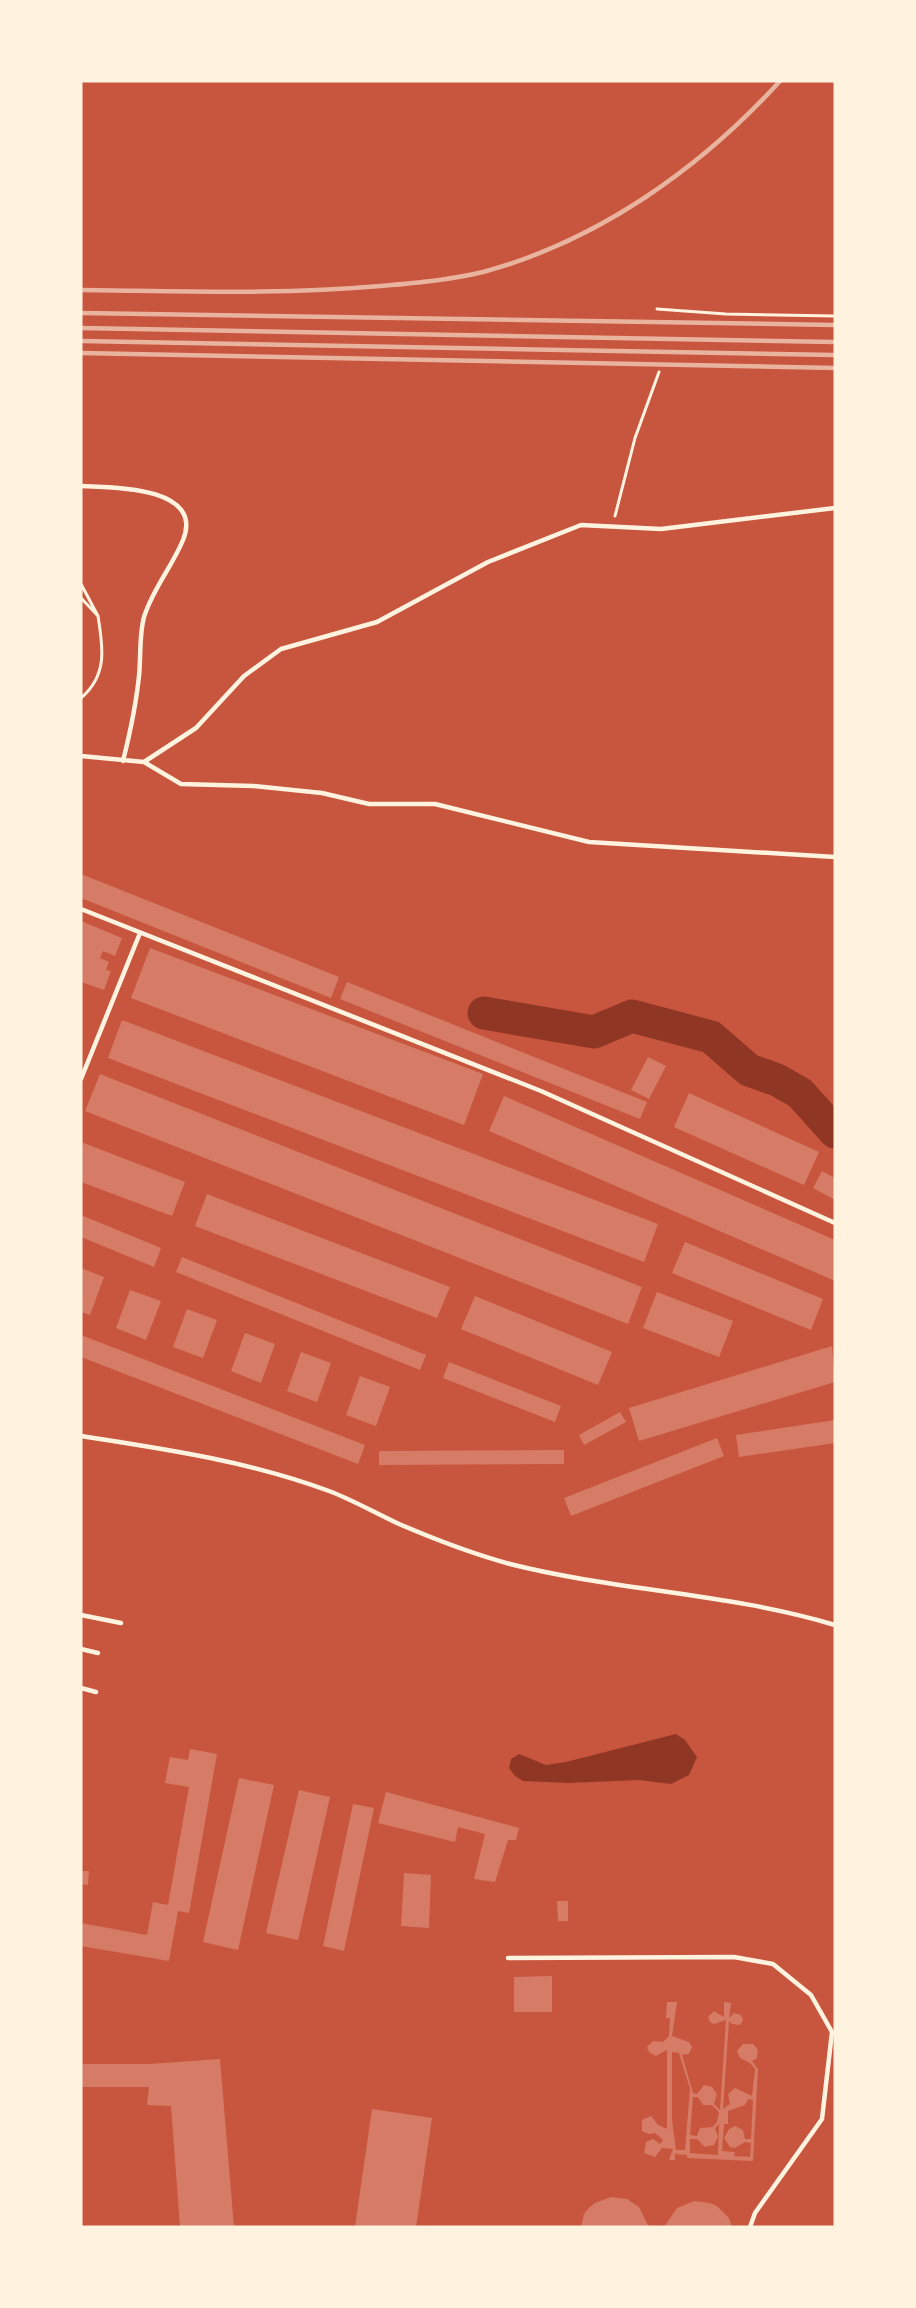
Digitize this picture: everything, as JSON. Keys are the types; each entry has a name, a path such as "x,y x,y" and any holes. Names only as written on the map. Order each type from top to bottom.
{"lane":[{"path":"81,486 135,488 170,500 180,508 186,525 184,537 154,588 143,620 135,710 123,761"},
{"path":"144,762 196,728 244,676 281,649 377,622 488,562 581,525 661,529 835,508"},
{"path":"81,756 144,762 181,784 253,786 322,793 369,804 435,804 589,842 835,857"},
{"path":"81,909 541,1090 835,1223"},
{"path":"81,1079 140,933"},
{"path":"81,1436 219,1458 330,1491 400,1524 508,1563 566,1576 699,1594 790,1611 835,1625"},
{"path":"81,1615 121,1623"},
{"path":"81,1649 99,1653"},
{"path":"81,1688 96,1692"},
{"path":"508,1958 734,1957 773,1964 811,1995 832,2032 822,2119 755,2213 750,2227"}],"path":[{"path":"657,309 726,314 835,316"},
{"path":"612,527 635,438 659,372"},
{"path":"81,584 98,616 104,658 99,675 81,698"},
{"path":"81,598 98,616"}],"shaded area":[{"path":"676,1734 685,1740 697,1757 689,1775 671,1784 639,1780 568,1783 523,1781 509,1768 511,1759 519,1754 546,1765"}],"building":[{"path":"81,874 339,977 331,998 81,898"},
{"path":"81,921 122,938 115,956 103,951 100,958 109,962 106,970 111,971 104,990 81,982"},
{"path":"150,948 483,1074 464,1125 131,998"},
{"path":"347,982 647,1102 640,1119 340,999"},
{"path":"122,1020 658,1224 644,1262 108,1058"},
{"path":"648,1057 666,1066 649,1099 631,1090"},
{"path":"100,1074 642,1287 628,1324 85,1111"},
{"path":"689,1093 819,1152 804,1185 674,1127"},
{"path":"504,1096 835,1240 835,1281 489,1131"},
{"path":"81,1142 185,1182 172,1216 81,1182"},
{"path":"822,1171 835,1178 835,1200 813,1188"},
{"path":"207,1194 450,1287 437,1318 195,1226"},
{"path":"81,1215 161,1248 154,1267 81,1237"},
{"path":"685,1242 823,1299 811,1330 672,1273"},
{"path":"182,1257 426,1355 420,1370 176,1272"},
{"path":"81,1268 104,1277 90,1315 81,1312"},
{"path":"130,1290 161,1301 146,1340 116,1328"},
{"path":"657,1292 733,1321 719,1357 643,1328"},
{"path":"475,1296 612,1352 598,1385 461,1329"},
{"path":"187,1309 217,1320 203,1358 173,1347"},
{"path":"245,1333 275,1344 261,1383 231,1371"},
{"path":"81,1335 365,1445 358,1464 81,1357"},
{"path":"832,1346 835,1382 639,1441 629,1408"},
{"path":"301,1352 331,1363 317,1402 287,1391"},
{"path":"449,1362 561,1406 555,1422 443,1378"},
{"path":"360,1376 390,1387 376,1426 346,1415"},
{"path":"620,1412 626,1422 584,1445 579,1435"},
{"path":"835,1420 835,1443 739,1457 736,1435"},
{"path":"717,1438 724,1456 571,1516 564,1498"},
{"path":"564,1450 564,1464 379,1465 379,1451"},
{"path":"190,1749 217,1754 189,1913 178,1911 169,1961 81,1946 81,1923 147,1935 153,1902 168,1905 189,1787 165,1783 170,1757 188,1760"},
{"path":"239,1778 274,1785 238,1950 203,1942"},
{"path":"299,1790 330,1797 298,1940 266,1933"},
{"path":"386,1792 519,1828 516,1840 508,1840 495,1882 474,1879 485,1834 458,1827 455,1842 378,1823"},
{"path":"353,1804 374,1808 344,1951 323,1946"},
{"path":"81,1871 89,1871 88,1885 81,1884"},
{"path":"404,1873 431,1875 429,1928 401,1926"},
{"path":"557,1901 568,1901 568,1921 558,1921"},
{"path":"552,1976 552,2012 514,2012 514,1977"},
{"path":"667,2002 677,2002 672,2036 689,2042 692,2047 689,2054 682,2055 693,2093 697,2094 704,2085 712,2087 717,2094 714,2104 720,2110 726,2020 714,2024 708,2017 714,2011 724,2017 724,2002 731,2003 729,2018 734,2013 741,2015 743,2020 740,2025 729,2021 723,2109 730,2104 728,2094 735,2088 752,2096 755,2069 750,2063 740,2058 737,2051 743,2044 753,2044 758,2050 757,2058 752,2061 758,2069 753,2161 687,2158 687,2155 675,2154 675,2160 669,2160 673,2149 662,2148 655,2157 644,2153 646,2142 653,2139 660,2144 663,2140 655,2133 649,2134 642,2131 642,2120 651,2116 658,2125 667,2129 667,2050 656,2056 649,2052 647,2047 653,2041 663,2042 669,2036 670,2018 666,2018","holes":["672,2052 679,2053 690,2089 685,2150 676,2150 672,2120","693,2097 698,2097 703,2105 712,2105 719,2112 717,2122 713,2127 700,2128 697,2136 690,2135","748,2099 753,2100 751,2139 745,2139 743,2130 735,2126 729,2129 724,2138 730,2147 735,2148 745,2142 751,2143 750,2157 734,2156 735,2152 722,2151 724,2124 728,2124 728,2111 745,2105","719,2124 718,2155 690,2153 690,2139 697,2139 705,2147 714,2145 718,2137 715,2128"]},
{"path":"220,2059 234,2227 180,2227 171,2106 147,2105 149,2087 81,2087 81,2064 149,2064"},
{"path":"372,2109 432,2118 416,2227 355,2227"},
{"path":"611,2197 627,2199 639,2207 649,2227 581,2227 584,2214 589,2208"},
{"path":"694,2201 717,2206 729,2218 732,2227 664,2227 677,2208"}],"waterway":[{"path":"484,1013 594,1032 632,1016 711,1037 749,1070 777,1080 800,1093 835,1132"}],"railway":[{"path":"81,290 305,291 419,282 483,272 567,241 645,198 716,143 780,81"},
{"path":"81,313 835,325"},
{"path":"81,328 835,342"},
{"path":"81,341 835,355"},
{"path":"81,353 835,368"}]}
